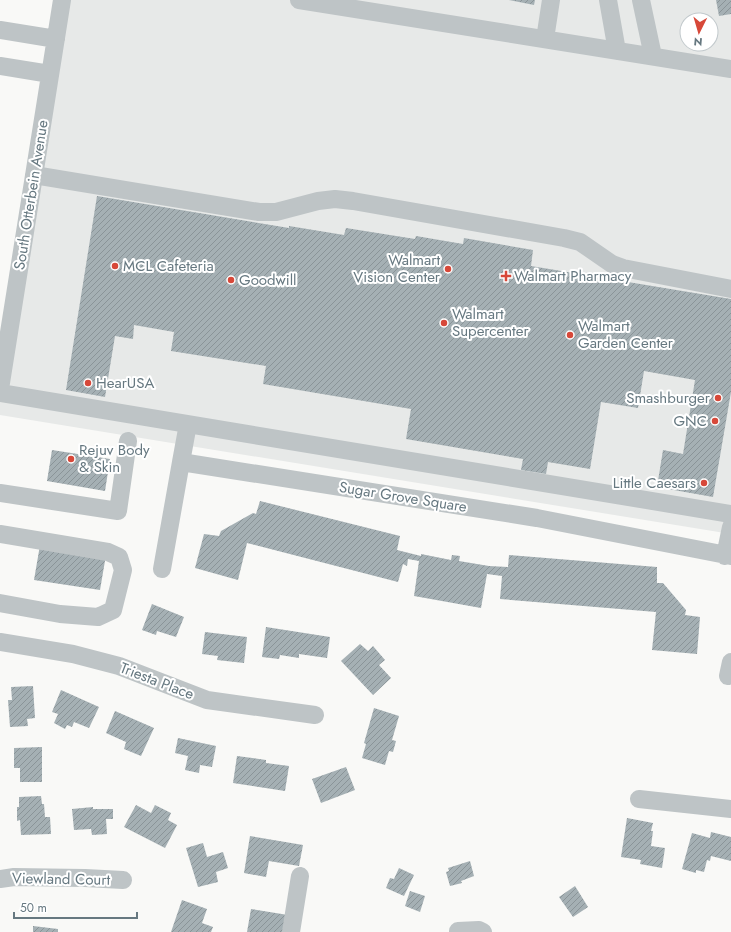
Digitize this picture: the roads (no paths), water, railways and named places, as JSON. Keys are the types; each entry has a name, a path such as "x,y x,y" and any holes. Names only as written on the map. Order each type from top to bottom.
{"street":[{"path":"300,0 731,69"},
{"path":"545,39 551,0"},
{"path":"608,0 617,50"},
{"path":"641,0 653,56"},
{"name":"South Otterbein Avenue","path":"0,389 50,74 63,4"},
{"path":"0,30 56,39"},
{"path":"0,66 50,74"},
{"path":"34,175 259,212 276,212 318,201 335,199 354,201 564,238 580,242 612,264 623,268 731,288"},
{"path":"0,392 731,514"},
{"path":"162,569 188,424"},
{"path":"0,493 118,511 128,441"},
{"name":"Sugar Grove Square","path":"181,462 537,518 728,556"},
{"path":"728,556 731,527"},
{"path":"0,534 108,552 119,557 123,570 113,610 98,617 60,614 0,603"},
{"name":"Triesta Place","path":"0,642 73,654 119,666 207,700 315,715"},
{"path":"639,799 731,809"},
{"path":"291,932 300,876"},
{"name":"Viewland Court","path":"0,879 14,877 123,880"},
{"path":"458,930 479,930 483,932"}],"place":[{"name":"MCL Cafeteria","path":"115,266"},
{"name":"Walmart Vision Center","path":"448,269"},
{"name":"Walmart Pharmacy","path":"506,276"},
{"name":"Goodwill","path":"231,280"},
{"name":"Walmart Supercenter","path":"444,323"},
{"name":"Walmart Garden Center","path":"570,335"},
{"name":"HearUSA","path":"88,383"},
{"name":"Smashburger","path":"718,398"},
{"name":"GNC","path":"715,421"},
{"name":"Rejuv Body & Skin","path":"71,459"},
{"name":"Little Caesars","path":"704,483"}]}
